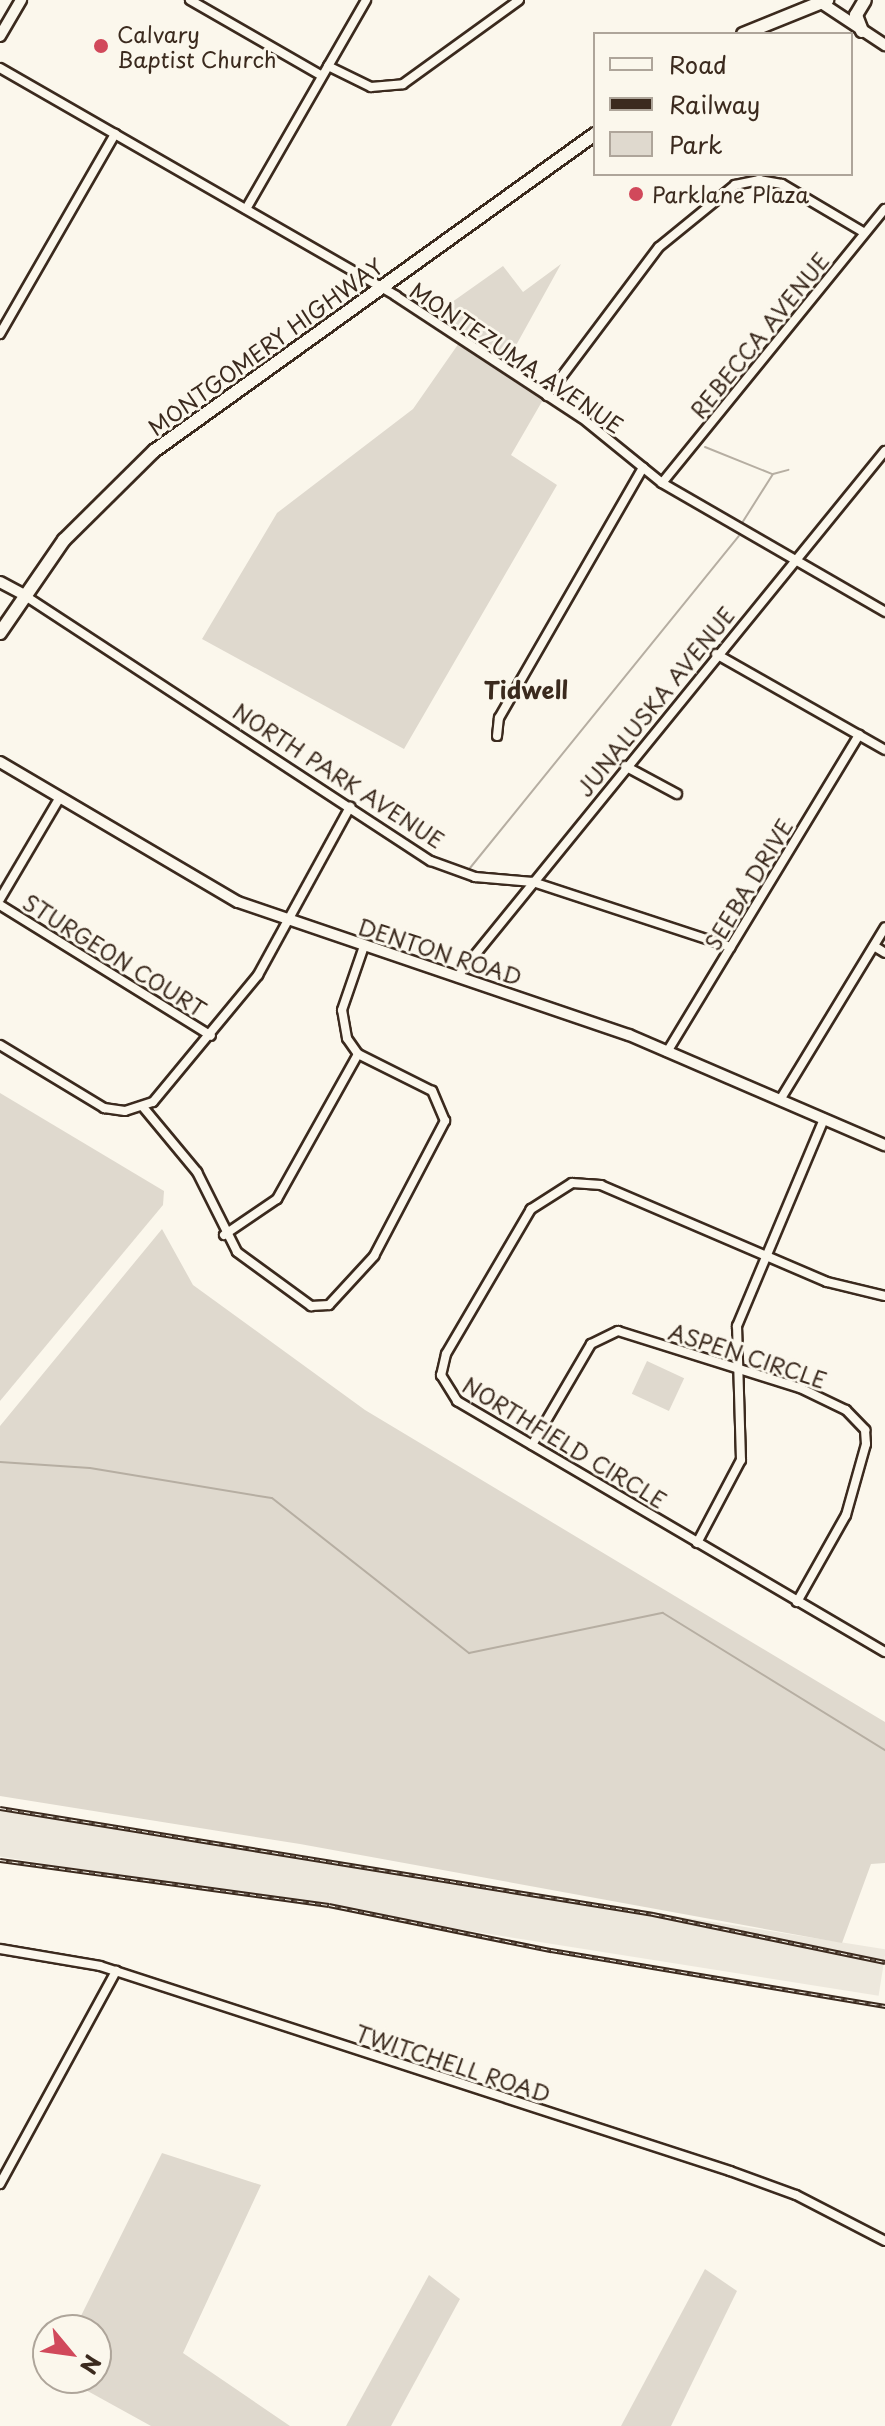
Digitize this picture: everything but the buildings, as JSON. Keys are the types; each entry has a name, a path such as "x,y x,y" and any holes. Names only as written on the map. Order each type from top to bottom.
{"main road":[{"path":"862,31 856,15 865,0"},
{"path":"748,32 821,1"},
{"name":"MONTGOMERY HIGHWAY","path":"0,633 64,540 132,469 593,135"}],"street":[{"path":"0,36 21,0"},
{"path":"190,0 322,76"},
{"path":"246,209 366,0"},
{"path":"328,66 371,87 403,84 519,0"},
{"path":"821,1 885,45"},
{"name":"MONTEZUMA AVENUE","path":"0,68 379,288 547,396 662,483 885,612"},
{"path":"0,334 115,134"},
{"path":"547,396 659,247 735,185 759,180 782,184 865,233"},
{"name":"REBECCA AVENUE","path":"662,483 885,209"},
{"name":"JUNALUSKA AVENUE","path":"457,977 716,654 885,451"},
{"path":"497,736 499,718 643,468"},
{"name":"NORTH PARK AVENUE","path":"0,582 447,869 533,882 731,947"},
{"path":"716,654 885,750"},
{"name":"SEEBA DRIVE","path":"667,1052 859,735"},
{"name":"DENTON ROAD","path":"0,762 194,882 283,920 457,977 667,1052 885,1145"},
{"path":"625,766 677,794"},
{"path":"0,902 59,799"},
{"path":"0,1045 104,1108 143,1107 159,1098 263,968 283,920 350,807"},
{"name":"STURGEON COURT","path":"0,902 211,1036"},
{"path":"780,1100 885,927"},
{"path":"143,1107 197,1172 224,1235 243,1258 317,1309 337,1299 363,1270 416,1184 445,1113 432,1091 358,1054 343,1030 342,1010 364,946"},
{"path":"874,946 885,953"},
{"path":"224,1235 277,1199 358,1054"},
{"path":"697,1543 741,1460 737,1326 824,1119"},
{"name":"NORTHFIELD CIRCLE","path":"885,1296 765,1256 601,1185 572,1183 543,1196 441,1369 453,1398 885,1652"},
{"name":"ASPEN CIRCLE","path":"532,1445 591,1344 603,1334 627,1332 832,1402 855,1417 867,1436 846,1515 797,1602"},
{"name":"TWITCHELL ROAD","path":"0,1949 116,1971 758,2180 885,2241"},
{"path":"0,2184 116,1971"}],"shaded area":[{"path":"0,1809 885,1949 879,1996 0,1857"}],"green space":[{"path":"561,264 509,358 438,312 503,266 523,292"},
{"path":"459,343 544,398 511,455 557,485 404,749 202,639 277,513 413,409"},
{"path":"0,1093 164,1191 163,1205 0,1401"},
{"path":"162,1229 193,1285 365,1410 885,1722 885,1863 871,1864 842,1943 300,1844 0,1796 0,1426"},
{"path":"647,1361 684,1378 669,1411 632,1394"},
{"path":"162,2153 261,2185 183,2353 290,2426 151,2426 93,2394 112,2394 112,2314 82,2314"},
{"path":"705,2269 737,2291 671,2426 621,2426"},
{"path":"429,2275 460,2299 391,2426 346,2426"}],"waterway":[{"path":"705,447 772,474"},
{"path":"742,523 773,474 788,470"},
{"path":"470,868 739,536"},
{"path":"0,1462 90,1468 272,1498 469,1653 663,1613 885,1750"}],"railway":[{"path":"0,1808 653,1914 885,1962"},
{"path":"0,1860 329,1905 551,1950 885,2006"}],"place":[{"name":"Calvary Baptist Church","path":"101,46"},
{"name":"Parklane Plaza","path":"636,194"}],"district":[{"name":"Tidwell","path":"526,690"}]}
